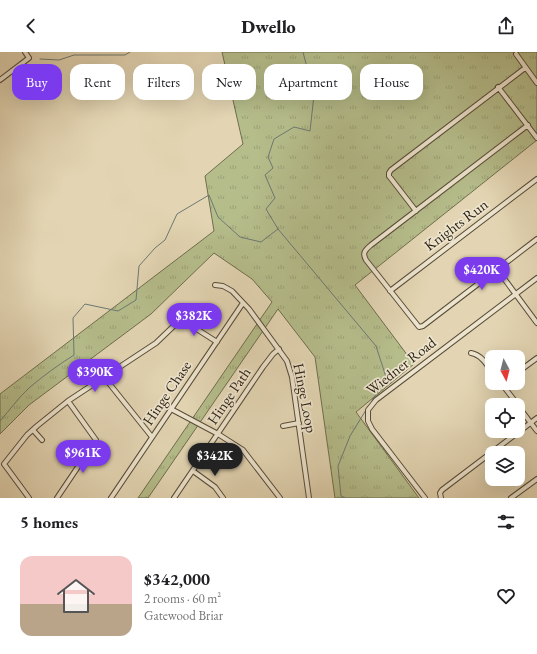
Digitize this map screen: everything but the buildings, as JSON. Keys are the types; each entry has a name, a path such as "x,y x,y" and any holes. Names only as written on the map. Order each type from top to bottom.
{"street":[{"path":"0,80 29,58 25,52"},
{"path":"516,54 537,83"},
{"path":"416,211 390,176 389,173 391,170 498,87 525,68"},
{"path":"498,87 537,138"},
{"path":"528,125 365,251 364,257 419,327 424,326 537,239"},
{"name":"Knights Run","path":"390,291 537,179"},
{"path":"497,269 537,323"},
{"name":"Wiedner Road","path":"425,498 372,429 368,421 368,410 376,400 537,278"},
{"name":"Hinge Loop","path":"216,285 223,286 243,303 280,349 290,368 309,498"},
{"name":"Hinge Chase","path":"111,498 243,303"},
{"path":"29,498 4,464 17,446 33,430 68,401 156,343 181,319 217,342"},
{"name":"Hinge Path","path":"174,498 263,367 273,354 280,349"},
{"path":"471,352 477,354 485,363"},
{"path":"525,367 537,358"},
{"path":"104,377 152,438"},
{"path":"507,390 513,398"},
{"path":"57,498 96,440 68,401"},
{"path":"171,409 218,434 243,450 280,498"},
{"path":"525,415 537,431"},
{"path":"442,498 440,493 442,490 537,418"},
{"path":"283,426 298,423"},
{"path":"33,430 42,440"},
{"path":"193,471 215,486 223,498"},
{"path":"511,498 537,479"}],"green space":[{"path":"222,52 537,52 537,140 355,285 414,364 356,412 419,498 335,498 315,357 278,309 148,498 138,498 272,302 252,279 214,253 151,314 29,405 0,434 0,394 214,231 205,176 243,144 233,100 256,100 256,64 225,64"}],"waterway":[{"path":"40,59 59,60 74,55 125,55 130,52"},
{"path":"303,52 314,95 310,131 294,127 274,139 268,157 273,168 265,175 275,198 266,209 278,229 376,346 386,377 372,401"},
{"path":"0,421 29,388 74,355 73,318 85,304 118,311 136,300 139,266 155,248 165,240 177,214 209,195 218,217 240,237 261,242 278,229"},
{"path":"345,498 341,496 338,466 350,436 366,410"}]}
